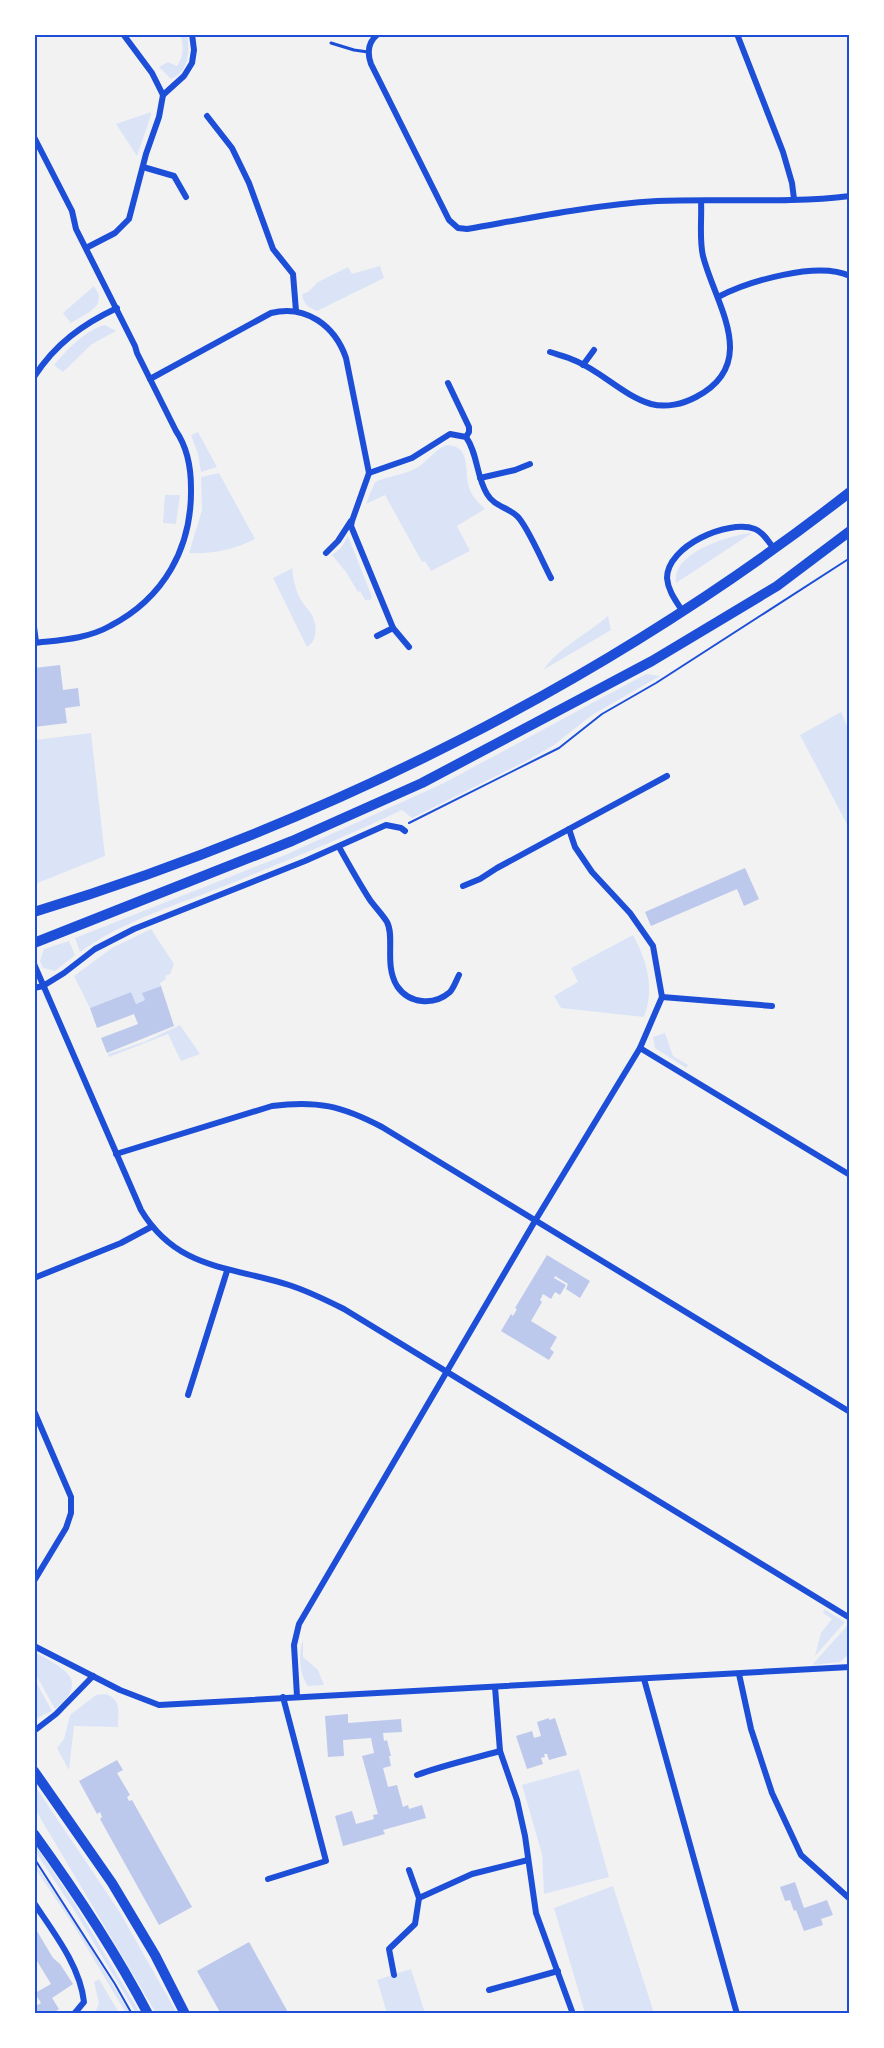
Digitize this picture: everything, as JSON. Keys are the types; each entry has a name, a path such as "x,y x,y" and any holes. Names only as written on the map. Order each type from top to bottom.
{"highway":[{"path":"34,912 163,868 286,820 422,758 540,697 682,612 775,550 849,492"},
{"path":"34,944 292,841 422,783 652,661 777,586 849,531"},
{"path":"34,1771 112,1883 155,1955 185,2013"},
{"path":"34,1834 86,1907 148,2013"}],"street":[{"path":"86,248 115,233 129,219 142,167 159,117 163,95 152,73 123,34"},
{"path":"163,95 189,70 194,50 192,34"},
{"path":"378,34 368,52 371,64 449,220 459,228 467,229 575,210 657,201 849,196"},
{"path":"737,34 783,152 794,199"},
{"path":"207,116 232,148 249,183 273,249 293,274 296,311"},
{"path":"34,627 35,643 83,637 98,632 123,618 153,594 172,567 184,543 191,514 191,482 182,439 76,229 72,211 35,139"},
{"path":"142,167 174,176 186,197"},
{"path":"550,352 583,364 632,395 651,404 670,405 699,396 716,382 729,357 730,333 702,252 701,201"},
{"path":"718,297 736,287 780,275 830,271 849,276"},
{"path":"34,377 44,362 66,339 90,321 117,308"},
{"path":"150,379 266,315 279,311 296,311 324,324 341,345 347,364 369,473 351,526 393,627 409,647"},
{"path":"583,364 594,350"},
{"path":"448,383 469,427 466,437"},
{"path":"369,473 412,458 450,434 466,437 474,450 480,478 490,499 519,518 551,578"},
{"path":"480,478 530,464"},
{"path":"326,553 338,541 352,520"},
{"path":"682,612 668,586 667,576 669,566 686,548 714,532 740,527 758,530 775,550"},
{"path":"377,636 393,627"},
{"path":"463,886 480,879 667,776"},
{"path":"34,988 43,986 95,949 134,929 339,847 386,825 403,829"},
{"path":"297,1696 294,1645 299,1624 640,1048 662,997 653,946 630,913 592,872 575,847 569,829"},
{"path":"339,847 370,901 388,924 390,969 398,987 417,1001 431,1001 442,998 452,990 459,975"},
{"path":"34,964 141,1210 151,1227 176,1248 200,1261 227,1270 290,1285 344,1309 849,1618"},
{"path":"662,997 772,1006"},
{"path":"640,1048 849,1174"},
{"path":"116,1154 272,1106 299,1103 322,1104 356,1113 849,1412"},
{"path":"34,1278 121,1243 151,1227"},
{"path":"188,1395 227,1270"},
{"path":"34,1411 71,1497 71,1513 66,1528 34,1581"},
{"path":"34,1646 120,1690 159,1705 849,1667"},
{"path":"739,1674 751,1729 772,1793 801,1855 849,1899"},
{"path":"34,1731 56,1714 93,1676"},
{"path":"644,1678 736,2013"},
{"path":"495,1687 500,1751 517,1800 536,1913 573,2013"},
{"path":"268,1879 326,1860 283,1697"},
{"path":"417,1775 442,1765 458,1763 500,1751"},
{"path":"419,1898 472,1874 528,1860"},
{"path":"394,1975 388,1949 415,1924 419,1898 409,1870"},
{"path":"34,1903 61,1944 83,1993 84,2002 74,2013"},
{"path":"489,1990 558,1971"}],"lane":[{"path":"331,43 368,52"}],"path":[{"path":"403,829 559,748 602,714 849,558"},
{"path":"34,1858 132,2013"}],"shaded area":[{"path":"180,35 187,35 187,60 182,71 171,79 159,67 168,62 177,66 183,50"},
{"path":"151,112 151,115 137,156 116,124"},
{"path":"380,266 384,278 317,311 304,301 302,294 308,292 318,282 348,267 352,274"},
{"path":"94,286 99,295 98,304 71,323 63,313"},
{"path":"105,325 116,331 92,344 63,372 54,365 90,331"},
{"path":"198,432 217,467 201,472 198,454 191,435"},
{"path":"447,445 461,450 464,455 470,490 474,498 485,509 457,526 470,551 431,571 425,561 422,562 385,495 366,504 375,482 417,468"},
{"path":"219,473 255,539 223,550 189,553 202,510 201,477"},
{"path":"165,495 180,495 176,524 163,523"},
{"path":"752,533 676,583 677,572 682,563 691,555 727,538"},
{"path":"348,536 372,597 370,600 365,600 360,591 358,592 332,555 341,548"},
{"path":"293,568 298,593 310,612 315,626 314,640 307,647 273,578"},
{"path":"608,616 611,630 543,670 565,648"},
{"path":"646,674 660,676 592,715 554,745 530,759 412,818 402,810 287,861 147,916 96,941 80,952 75,938 285,855 444,783"},
{"path":"841,712 849,731 849,828 800,735"},
{"path":"91,733 105,856 35,884 35,740"},
{"path":"151,929 174,964 170,974 165,976 166,979 160,983 161,986 143,993 145,1000 136,1004 131,992 90,1008 74,976 112,948"},
{"path":"633,935 648,975 649,996 644,1017 561,1008 554,996 578,982 571,968"},
{"path":"69,941 75,955 55,971 43,968 40,961 44,949"},
{"path":"180,1025 200,1054 181,1061 168,1034 109,1057 108,1054 144,1042"},
{"path":"665,1033 673,1056 688,1065 686,1068 655,1048 653,1037"},
{"path":"824,1609 845,1622 815,1656 821,1633 832,1619 823,1613"},
{"path":"847,1626 849,1654 840,1662 812,1665"},
{"path":"303,1640 303,1657 318,1670 324,1685 308,1686 305,1681 300,1664"},
{"path":"34,1652 63,1669 72,1682 66,1699 55,1709 35,1673"},
{"path":"35,1680 52,1711 34,1719"},
{"path":"106,1694 117,1703 118,1727 74,1726 69,1770 57,1748 64,1739 70,1715 96,1695"},
{"path":"579,1769 609,1877 544,1894 542,1854 522,1785"},
{"path":"37,1789 119,1911 177,2013 156,2013 35,1809"},
{"path":"34,1843 75,1904 140,2013 136,2013 76,1913 35,1851"},
{"path":"34,1862 84,1937 130,2013 126,2013 74,1926 35,1868"},
{"path":"613,1886 654,2013 585,2013 554,1908"},
{"path":"411,1969 425,2013 387,2013 377,1980"},
{"path":"99,1979 119,2013 95,2013 99,2003 94,1982"}],"building":[{"path":"60,665 63,690 78,688 80,706 65,708 67,723 34,727 34,668"},
{"path":"745,868 759,899 744,906 737,889 651,926 645,912"},
{"path":"161,986 174,1026 107,1053 101,1038 138,1024 134,1014 97,1028 90,1008 131,992 136,1004 145,1000 142,993"},
{"path":"547,1255 590,1281 580,1298 566,1289 568,1284 555,1276 554,1278 566,1285 560,1295 555,1292 551,1299 543,1294 540,1300 542,1302 531,1321 557,1337 550,1349 554,1352 549,1360 501,1331 511,1314 513,1316 517,1309 515,1308"},
{"path":"348,1714 348,1723 401,1719 402,1732 383,1733 391,1756 389,1756 391,1766 383,1768 388,1787 397,1785 403,1807 408,1805 409,1809 422,1805 426,1818 383,1830 385,1834 343,1846 335,1816 352,1811 356,1824 374,1819 373,1815 378,1814 362,1756 374,1753 371,1738 343,1740 344,1756 328,1757 325,1716"},
{"path":"549,1718 549,1720 555,1718 567,1755 549,1760 547,1754 544,1754 545,1757 541,1758 543,1764 527,1769 516,1736 532,1731 534,1738 541,1736 537,1722"},
{"path":"117,1760 123,1770 117,1773 130,1795 127,1797 129,1801 132,1800 192,1907 159,1925 100,1819 102,1817 100,1812 97,1814 79,1781"},
{"path":"795,1882 804,1908 827,1900 833,1915 821,1919 823,1925 804,1931 796,1910 794,1911 790,1900 785,1901 780,1887"},
{"path":"34,1926 53,1958 60,1964 73,1984 52,1998 59,2009 52,2014 34,2014 34,2007 41,2003 35,1993 51,1984 34,1956"},
{"path":"249,1942 289,2014 221,2014 197,1971"}]}
